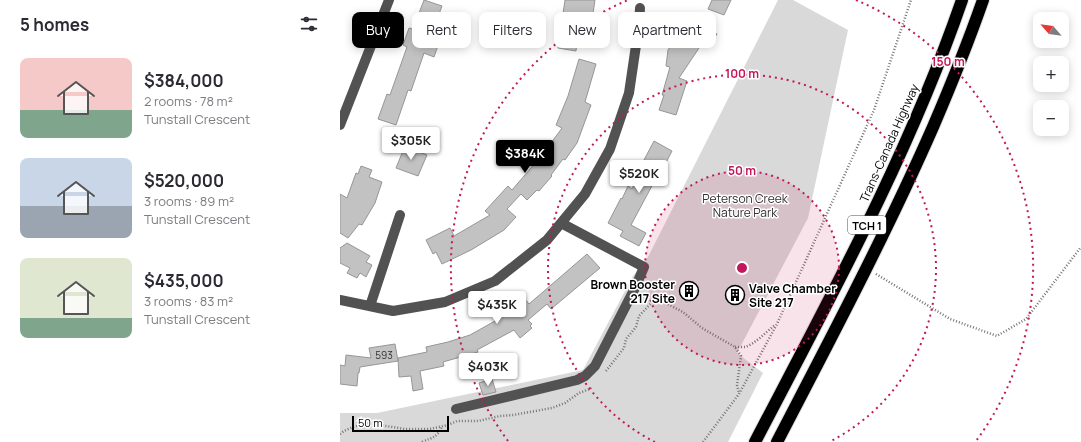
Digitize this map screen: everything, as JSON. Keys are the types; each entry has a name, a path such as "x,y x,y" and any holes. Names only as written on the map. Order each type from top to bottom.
{"highway":[{"name":"Trans-Canada Highway","path":"755,442 849,262 895,167 932,80 962,0"},
{"name":"TCH 1","path":"777,442 912,175 947,94 983,0"}],"street":[{"path":"340,125 388,0"},
{"path":"340,300 393,311 445,302 495,281 547,240 586,194 610,149 629,93 640,8"},
{"path":"370,306 400,214"},
{"path":"456,409 578,380 585,376 595,366 636,286 644,267 561,223"}],"path":[{"path":"703,442 739,394 777,324 874,110 911,0"},
{"path":"866,268 950,320 997,336 1026,319 1081,247"},
{"path":"636,286 641,293 656,298 683,312 702,328 735,347 741,356 737,385 739,394"},
{"path":"735,347 744,347 754,343 777,324"},
{"path":"422,442 438,434 442,426"}],"green space":[{"name":"Peterson Creek Nature Park","path":"778,0 793,0 848,30 808,218 737,353 763,373 728,442 340,442 340,413 377,413 583,370 633,276 648,257"}],"building":[{"path":"424,0 442,6 440,12 419,12"},
{"path":"565,0 595,0 593,12 563,12"},
{"path":"712,0 731,0 724,15 708,9"},
{"path":"409,28 412,29 412,48 437,48 434,57 424,53 411,91 408,90 396,125 378,119 387,94 390,95 407,47 404,46 404,42"},
{"path":"558,48 576,48 576,51"},
{"path":"669,48 699,48 679,78 687,81 676,115 659,110 670,67 666,66"},
{"path":"579,59 596,64 585,102 591,105 577,143 539,191 537,190 527,200 521,194 507,209 516,217 504,230 471,250 442,264 436,252 433,254 426,240 450,228 454,236 490,215 485,211 508,186 512,190 543,154 562,128 556,125 568,96"},
{"path":"654,141 672,151 631,225 646,233 639,246 620,236 623,231 608,223 628,186 632,189 647,161 644,160"},
{"path":"405,146 427,155 418,176 396,168"},
{"path":"361,166 372,170 369,177 382,182 375,203 362,225 359,224 348,238 340,233 340,194 347,198 356,173 358,174"},
{"path":"347,243 370,256 366,262 372,265 366,277 360,273 357,278 347,273 350,268 340,263 340,248"},
{"path":"587,254 600,268 551,309 547,304 528,320 532,324 530,326 532,328 520,338 514,330 477,350 478,352 443,362 444,366 420,371 423,389 413,391 411,376 399,377 398,358 427,352 426,347 470,335 495,321 511,309 512,310 525,299 529,304"},
{"path":"395,344 398,361 360,367 357,386 340,384 340,365 345,366 346,355 371,358 369,348"},
{"path":"492,379 496,392 483,395 479,383"}],"place":[{"name":"Brown Booster 217 Site","path":"689,291"},
{"name":"Valve Chamber Site 217","path":"735,295"}]}
